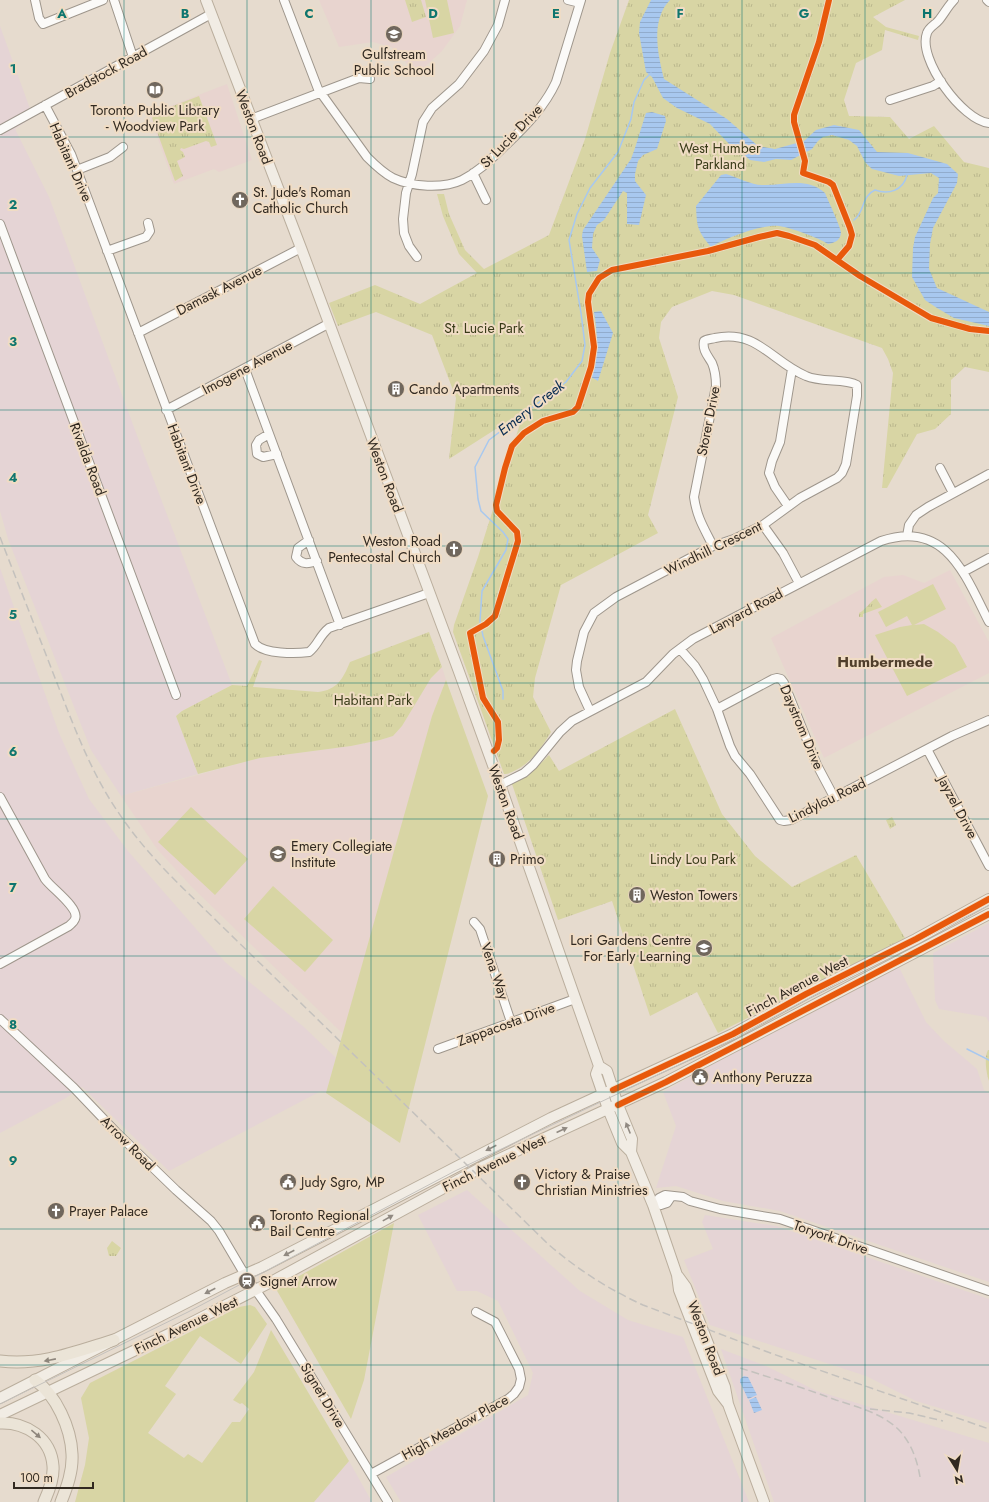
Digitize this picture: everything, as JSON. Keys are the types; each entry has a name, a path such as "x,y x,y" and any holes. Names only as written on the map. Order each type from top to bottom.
{"highway":[{"path":"0,1361 24,1363 48,1360 114,1340"},
{"path":"35,1380 41,1384 57,1405 71,1442 72,1455 68,1481 61,1502"},
{"path":"0,1423 10,1423 26,1427 38,1435 47,1446 52,1457 53,1474 44,1502"}],"main road":[{"name":"Weston Road","path":"206,0 301,248 500,785 599,1066 607,1071 618,1105 632,1139 632,1152 655,1204 677,1275 679,1290 718,1392 728,1404 764,1502"},
{"name":"Finch Avenue West","path":"0,1398 225,1283 245,1275 499,1144 733,1034 989,899"},
{"name":"Finch Avenue West","path":"0,1415 173,1332 256,1290 484,1166 666,1082 989,914"},
{"name":"Weston Road","path":"599,1066 596,1074 608,1109 622,1143 632,1152"}],"street":[{"path":"35,0 39,18 43,24 103,0"},
{"path":"114,0 133,57"},
{"name":"St Lucie Drive","path":"284,0 320,94 376,166 394,178 422,185 444,185 461,180 473,173 484,165 517,134 537,111 552,92 581,2"},
{"path":"417,257 409,246 404,233 403,219 406,193 425,117 432,108 459,84 484,51 498,25 505,0"},
{"path":"568,0 581,2"},
{"path":"954,0 939,20 930,28 927,33 925,46 928,56 945,88 971,116 980,121 989,123"},
{"name":"Bradstock Road","path":"0,130 211,14"},
{"path":"251,119 359,78 370,79"},
{"path":"890,100 933,86 941,81"},
{"name":"Habitant Drive","path":"45,105 66,144 77,170 166,410 255,644 258,648 267,651 309,652 324,632 329,628 429,593"},
{"path":"77,170 110,157 123,147"},
{"path":"473,173 486,200"},
{"path":"107,251 146,237 150,231 148,223"},
{"name":"Rivalda Road","path":"0,224 176,695"},
{"name":"Damask Avenue","path":"138,333 301,248"},
{"name":"Imogene Avenue","path":"166,410 328,324"},
{"name":"Storer Drive","path":"713,546 698,517 694,497 716,386 712,363 705,352 703,345 704,342 709,339 728,336 746,338 792,369 807,377 819,380 850,382 857,385"},
{"path":"245,369 340,625"},
{"path":"788,506 775,487 769,473 780,442 792,369"},
{"name":"Windhill Crescent","path":"590,711 579,687 576,670 584,632 594,613 616,597 713,546 734,539 763,525 800,498 837,478 842,473 846,464 857,396 857,385"},
{"path":"269,434 259,440 256,444 257,454 263,457 277,454"},
{"path":"940,468 953,493"},
{"path":"907,536 910,525 916,515 989,474"},
{"path":"763,525 783,553 799,583"},
{"name":"Lanyard Road","path":"500,785 524,773 533,765 563,729 572,721 646,682 680,649 693,640 799,583 881,541 890,538 907,536 928,540 940,546 952,556 963,572 989,622"},
{"path":"309,540 298,548 296,557 299,561 306,564 317,561"},
{"path":"963,572 989,558"},
{"name":"Lindylou Road","path":"680,649 699,672 717,709 735,756 750,774 780,820 784,821 791,820 970,727 989,720"},
{"name":"Daystrom Drive","path":"717,709 770,681 777,678 781,679 784,683 817,765 834,797"},
{"name":"Jayzel Drive","path":"927,749 989,866"},
{"path":"0,797 45,879 69,903 76,915 76,919 68,926 0,964"},
{"name":"Vena Way","path":"474,922 480,929 511,1022"},
{"name":"Zappacosta Drive","path":"438,1049 575,999"},
{"name":"Arrow Road","path":"0,1019 74,1088 171,1186 211,1220 256,1290"},
{"name":"Toryork Drive","path":"655,1204 661,1205 666,1203 670,1197 683,1198 747,1215 780,1219 989,1291"},
{"name":"Signet Drive","path":"256,1290 276,1319 388,1502"},
{"name":"High Meadow Place","path":"371,1474 508,1400 517,1391 520,1383 519,1369 495,1322 476,1312"}],"shaded area":[{"name":"Gulfstream Public School","path":"319,0 467,0 460,26 442,51 417,74 391,47 373,42 339,47"},
{"path":"0,26 33,117 15,129 49,197 145,457 232,685 182,711 176,716 198,774 121,796 91,750 8,539 0,511"},
{"path":"227,84 252,160 219,172 214,169 174,184 149,114"},
{"path":"0,568 59,733 89,799 128,851 225,962 304,1027 336,1058 326,1093 321,1091 169,1171 82,1087 66,1098 0,1133"},
{"path":"950,570 989,642 989,673 824,758 771,638 884,577 903,575 924,583"},
{"name":"Emery Collegiate Institute","path":"442,667 446,680 432,716 343,1034 191,886 157,849 121,796 260,758 351,746 393,736 402,726 431,678"},
{"path":"989,923 989,1022 986,1017 939,1009 935,1000 933,953"},
{"path":"899,967 926,1022 944,1041 977,1069 984,1090 989,1093 989,1282 780,1211 723,1201 676,1186 656,1188 676,1126 663,1092 771,1032 783,1023"},
{"path":"467,1190 580,1291 628,1320 683,1337 749,1502 401,1502 386,1477 528,1395 533,1373 498,1301 477,1291 457,1291 418,1215"},
{"path":"705,1215 776,1226 989,1299 989,1423 916,1401 866,1376 710,1325 684,1260 713,1249 702,1222"},
{"path":"721,1349 766,1366 817,1391 989,1443 989,1502 774,1502"},
{"path":"349,1461 372,1502 314,1502"}],"green space":[{"path":"405,0 421,0 426,17 412,22"},
{"path":"425,0 447,0 454,33 433,38"},
{"name":"West Humber Parkland","path":"629,0 905,0 873,17 886,27 919,36 918,40 885,30 882,50 856,63 844,100 849,116 890,117 909,139 934,126 964,162 989,168 989,372 965,367 951,380 951,414 935,429 917,434 887,488 882,488 893,373 882,348 734,295 712,291 672,307 661,322 659,338 678,397 648,515 658,533 561,585 535,678 533,697 551,732 540,749 527,763 509,773 504,774 453,632 524,411 449,459 456,398 432,335 376,312 338,326 329,303 375,285 420,304 477,273 459,254 443,216 437,194 444,194 449,214 465,250 484,269 549,235 585,139 610,53"},
{"path":"199,96 217,145 211,147 209,142 206,141 184,149 181,148 180,150 183,152 185,157 177,161 183,176 175,181 152,118 157,112"},
{"path":"933,584 946,609 914,625 924,624 938,632 955,645 967,667 907,696 875,635 900,627 912,625 907,616 886,627 878,612"},
{"path":"876,598 882,607 863,614 863,617 859,617 859,613"},
{"name":"Habitant Park","path":"429,632 442,667 431,678 402,726 393,736 351,746 260,758 198,774 176,716 182,711 232,685 247,686 259,660 262,661 253,687 318,692 325,691 338,683 345,674 350,662"},
{"path":"446,680 488,796 400,1143 326,1093 432,716"},
{"name":"Lindy Lou Park","path":"675,709 722,814 755,856 792,887 856,855 905,938 718,1033 697,992 650,1016 612,901 558,920 512,784 528,776 549,755 559,771"},
{"path":"191,807 248,859 215,895 158,842"},
{"path":"892,817 896,825 890,829 886,820"},
{"path":"273,886 333,940 305,972 244,919"},
{"path":"989,1050 989,1081 986,1065"},
{"path":"394,1223 364,1380 351,1419 276,1289"},
{"path":"112,1241 121,1248 116,1256 109,1256 107,1248"},
{"path":"250,1305 255,1307 267,1324 241,1364 200,1336 165,1386 176,1394 148,1433 184,1458 188,1454 202,1463 232,1422 240,1422 249,1409 242,1403 240,1404 233,1400 254,1372 271,1330 349,1461 314,1502 75,1502 85,1465 89,1438 81,1398 90,1383 239,1307"}],"water":[{"path":"651,0 670,0 660,17 657,38 664,79 727,119 758,146 775,149 804,141 816,130 834,125 859,130 877,152 908,153 947,164 958,174 957,183 933,228 930,244 929,269 937,288 989,312 989,326 954,318 937,308 925,300 912,277 915,237 933,198 938,193 939,178 931,173 899,176 872,169 865,162 857,146 849,140 832,135 823,137 812,149 791,160 776,159 764,162 750,160 730,145 710,124 677,108 663,98 652,77 646,72 639,33 640,22"},
{"path":"652,112 665,116 666,121 657,149 643,155 638,161 635,181 646,195 639,225 627,224 627,193 623,191 604,220 597,225 593,234 592,248 600,260 597,271 587,272 582,236 583,230 631,159 646,113"},
{"path":"726,174 758,185 803,183 818,188 825,193 836,219 841,232 839,239 828,244 797,231 779,226 772,226 744,232 711,247 700,232 696,206 721,175"},
{"path":"601,311 613,333 598,381 591,377 597,345 594,312"},
{"path":"744,1376 748,1377 757,1395 748,1399 740,1382 740,1379"},
{"path":"756,1397 762,1410 754,1413 749,1400"}],"waterway":[{"name":"Emery Creek","path":"503,699 503,691 483,636 480,621 482,591 506,550 508,539 503,532 481,511 478,499 475,467 489,440 566,382 582,361 585,345 569,240 577,214 590,188 618,152 631,119 634,102 644,80 651,73"},
{"path":"854,220 860,213 867,196 875,190 890,192 899,188 907,175"},
{"path":"967,1049 989,1060"}],"tram line":[{"path":"0,1404 188,1312 455,1171 727,1042 837,983 989,905"}],"railway":[{"path":"0,537 68,713 83,747 108,796 134,834 179,885 548,1244 593,1278 643,1305 773,1354 989,1429"},
{"path":"740,1368 861,1408 885,1419 899,1430 907,1440 915,1458 920,1477"},
{"path":"870,1409 909,1413 943,1421"}],"cycle path":[{"path":"829,0 819,42 794,115 794,122 805,161 803,173 829,182 833,185 850,228 852,235 849,246 837,260"},
{"path":"494,751 497,748 499,740 498,722 483,698 470,633 486,624 495,616 518,541 517,532 497,511 496,505 512,446 524,433 543,421 573,412 578,407 591,367 594,347 588,302 589,294 599,278 612,270 708,251 777,233 815,245 860,276 931,318 970,329 989,331"},
{"path":"613,1090 733,1034 806,994 916,939 989,899"},
{"path":"618,1105 666,1082 989,914"}],"place":[{"name":"Gulfstream Public School","path":"394,34"},
{"name":"Toronto Public Library - Woodview Park","path":"155,90"},
{"name":"St. Jude's Roman Catholic Church","path":"240,200"},
{"name":"Cando Apartments","path":"396,389"},
{"name":"Weston Road Pentecostal Church","path":"454,549"},
{"name":"Emery Collegiate Institute","path":"278,854"},
{"name":"Primo","path":"497,859"},
{"name":"Weston Towers","path":"637,895"},
{"name":"Lori Gardens Centre For Early Learning","path":"704,948"},
{"name":"Anthony Peruzza","path":"700,1077"},
{"name":"Judy Sgro, MP","path":"288,1182"},
{"name":"Victory & Praise Christian Ministries","path":"522,1182"},
{"name":"Prayer Palace","path":"56,1211"},
{"name":"Toronto Regional Bail Centre","path":"257,1223"},
{"name":"Signet Arrow","path":"247,1281"}],"district":[{"name":"Humbermede","path":"885,662"}],"park label":[{"name":"St. Lucie Park","path":"484,328"}]}
